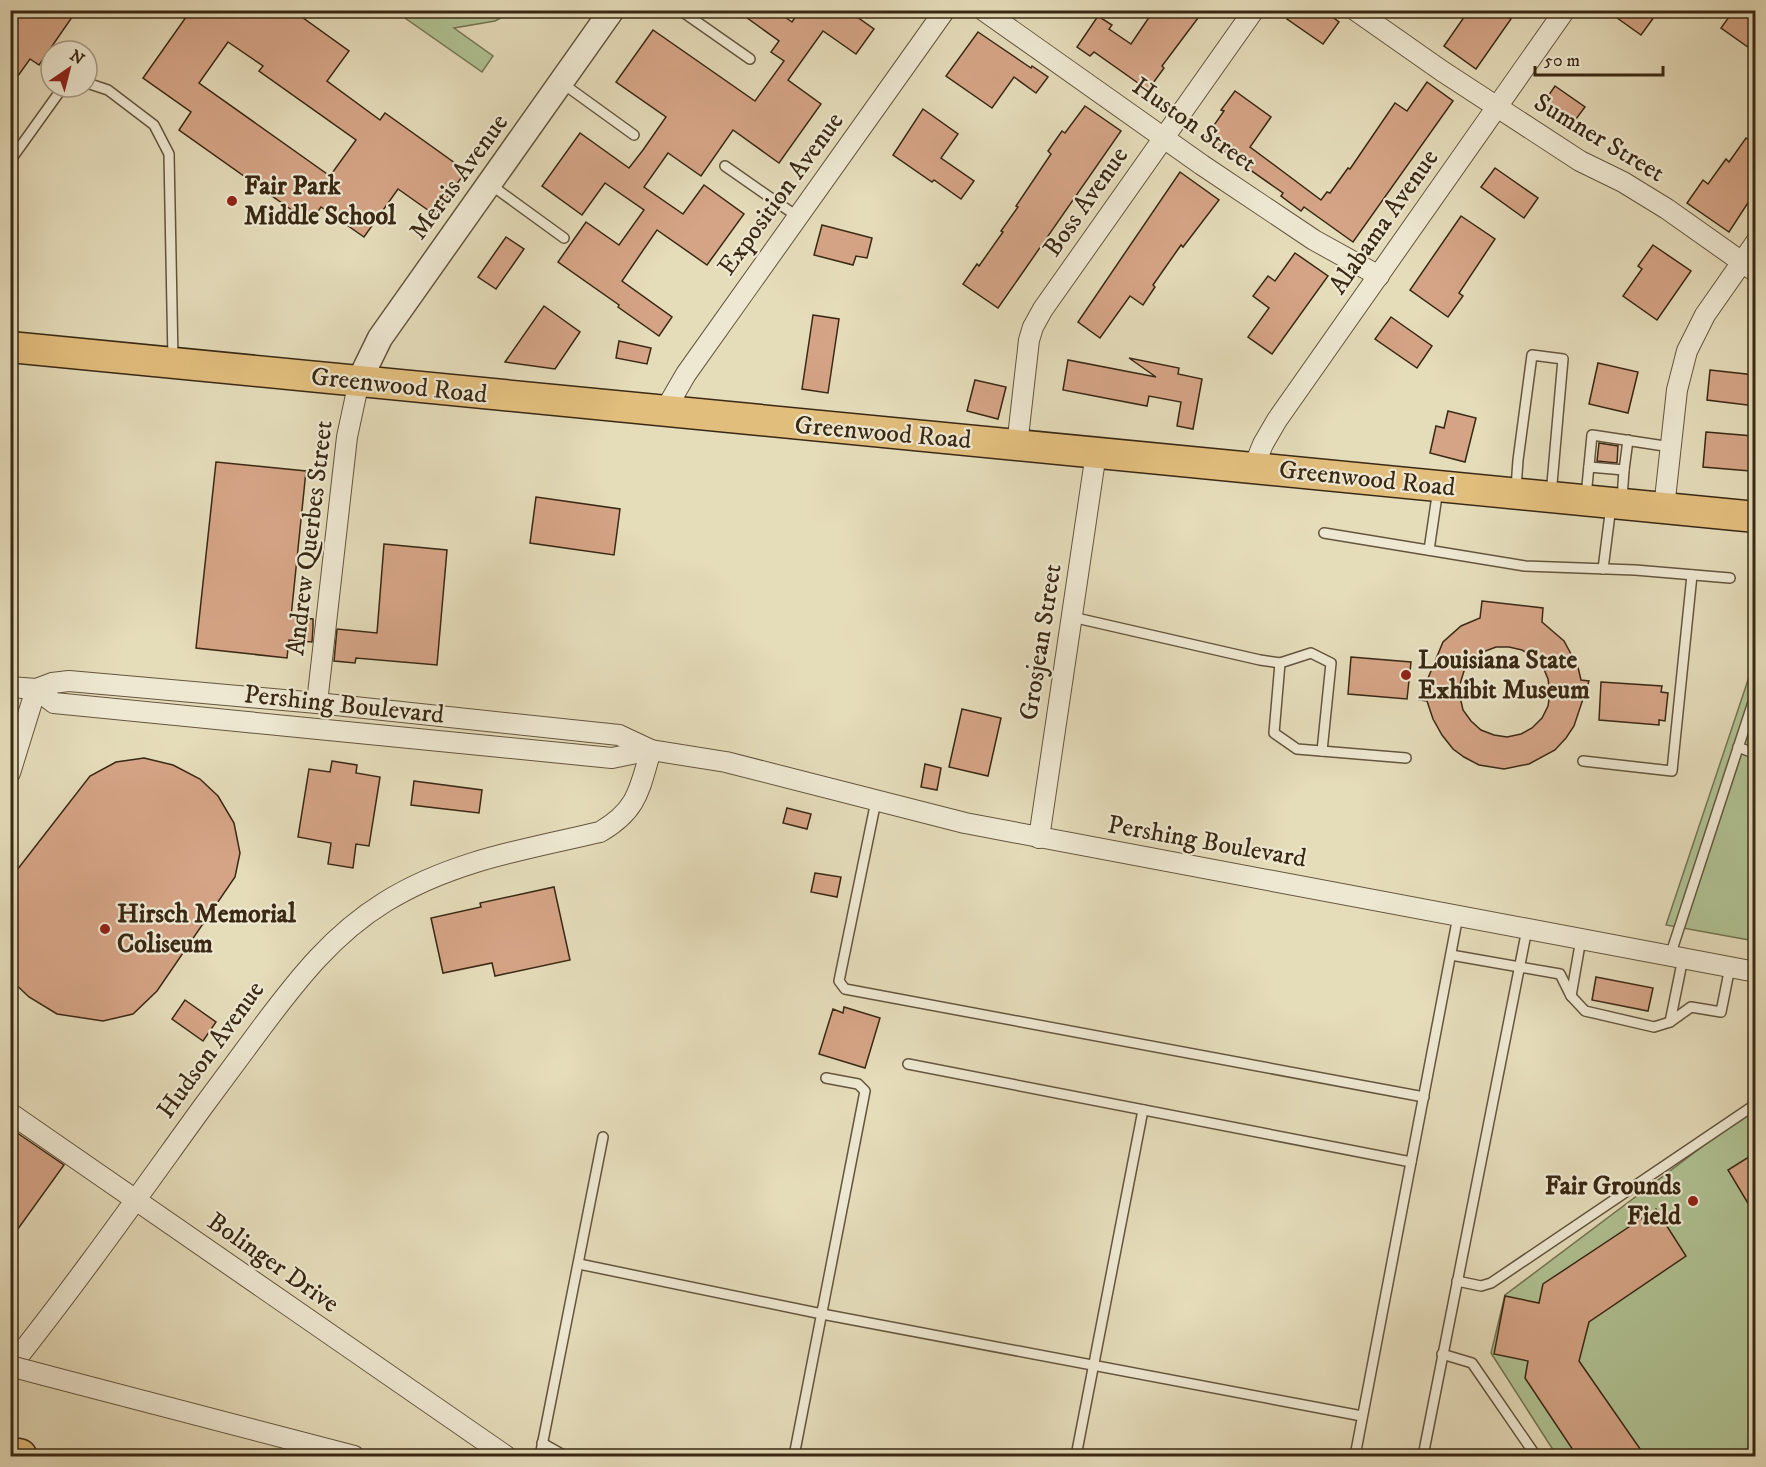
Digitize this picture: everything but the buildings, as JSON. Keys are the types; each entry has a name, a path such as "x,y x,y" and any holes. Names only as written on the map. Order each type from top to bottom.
{"highway":[{"path":"10,1454 20,1456"}],"main road":[{"name":"Greenwood Road","path":"10,347 1755,517"}],"street":[{"name":"Mertis Avenue","path":"359,381 380,338 612,10"},
{"name":"Exposition Avenue","path":"664,412 686,374 945,10"},
{"name":"Huston Street","path":"983,10 1164,138 1314,240 1379,276"},
{"name":"Boss Avenue","path":"1017,446 1029,340 1042,309 1254,10"},
{"name":"Sumner Street","path":"1355,10 1580,161 1623,182 1667,209 1749,267"},
{"name":"Alabama Avenue","path":"1253,469 1263,444 1277,420 1565,10"},
{"path":"1664,508 1677,390 1687,351 1705,315 1749,267 1755,242"},
{"name":"Andrew Querbes Street","path":"317,703 347,437 359,381"},
{"name":"Grosjean Street","path":"1039,838 1096,453"},
{"name":"Pershing Boulevard","path":"10,687 36,689 52,683 69,681 317,703 619,735 651,750 726,762 965,823 1755,972"},
{"path":"10,773 36,689"},
{"name":"Pershing Boulevard","path":"36,689 54,703 78,706 612,758 651,750"},
{"name":"Hudson Avenue","path":"10,1367 50,1317 299,977 344,932 386,901 448,870 488,857 600,832 616,823 629,811 638,795 651,750"},
{"name":"Bolinger Drive","path":"10,1113 506,1456"},
{"path":"10,1367 354,1456"}],"lane":[{"path":"680,10 750,59"},
{"path":"562,83 634,135"},
{"path":"99,87 108,90 154,124 169,154 173,364"},
{"path":"10,161 54,99"},
{"path":"725,166 798,218"},
{"path":"489,183 564,238"},
{"path":"1516,494 1518,460 1532,355 1563,359 1550,497"},
{"path":"1606,502 1589,467 1592,435 1671,447"},
{"path":"1603,569 1606,502 1624,470 1628,440"},
{"path":"1589,467 1624,470"},
{"path":"1429,550 1439,486"},
{"path":"1324,533 1525,566 1730,578"},
{"path":"1583,761 1672,771 1692,575"},
{"path":"1072,617 1260,660 1280,663 1311,653 1331,663 1322,751"},
{"path":"1280,663 1274,733 1297,749 1406,758"},
{"path":"1670,1022 1677,957 1755,693"},
{"path":"1738,747 1755,753"},
{"path":"876,801 839,981 845,989 1424,1097"},
{"path":"1355,1456 1458,916"},
{"path":"1423,1456 1527,929"},
{"path":"1571,996 1581,939"},
{"path":"1451,955 1560,974 1571,996 1585,1011 1654,1027 1670,1022 1691,1007 1721,1012 1730,968"},
{"path":"908,1064 1411,1162"},
{"path":"794,1456 865,1091 858,1084 826,1078"},
{"path":"1457,1281 1481,1286 1491,1283 1755,1104"},
{"path":"1076,1456 1143,1110"},
{"path":"540,1456 603,1137"},
{"path":"579,1264 822,1314 1362,1416"},
{"path":"1442,1354 1472,1363 1536,1456"},
{"path":"543,1443 565,1456"}],"green space":[{"path":"395,11 514,11 495,21 454,28 493,56 482,72"},
{"path":"1755,659 1755,941 1666,925"},
{"name":"Fair Grounds Field","path":"1755,1107 1755,1456 1557,1456 1491,1353 1505,1295"}],"place":[{"name":"Fair Park Middle School","path":"232,201"},
{"name":"Louisiana State Exhibit Museum","path":"1406,675"},
{"name":"Hirsch Memorial Coliseum","path":"105,929"},
{"name":"Fair Grounds Field","path":"1693,1201"}]}
